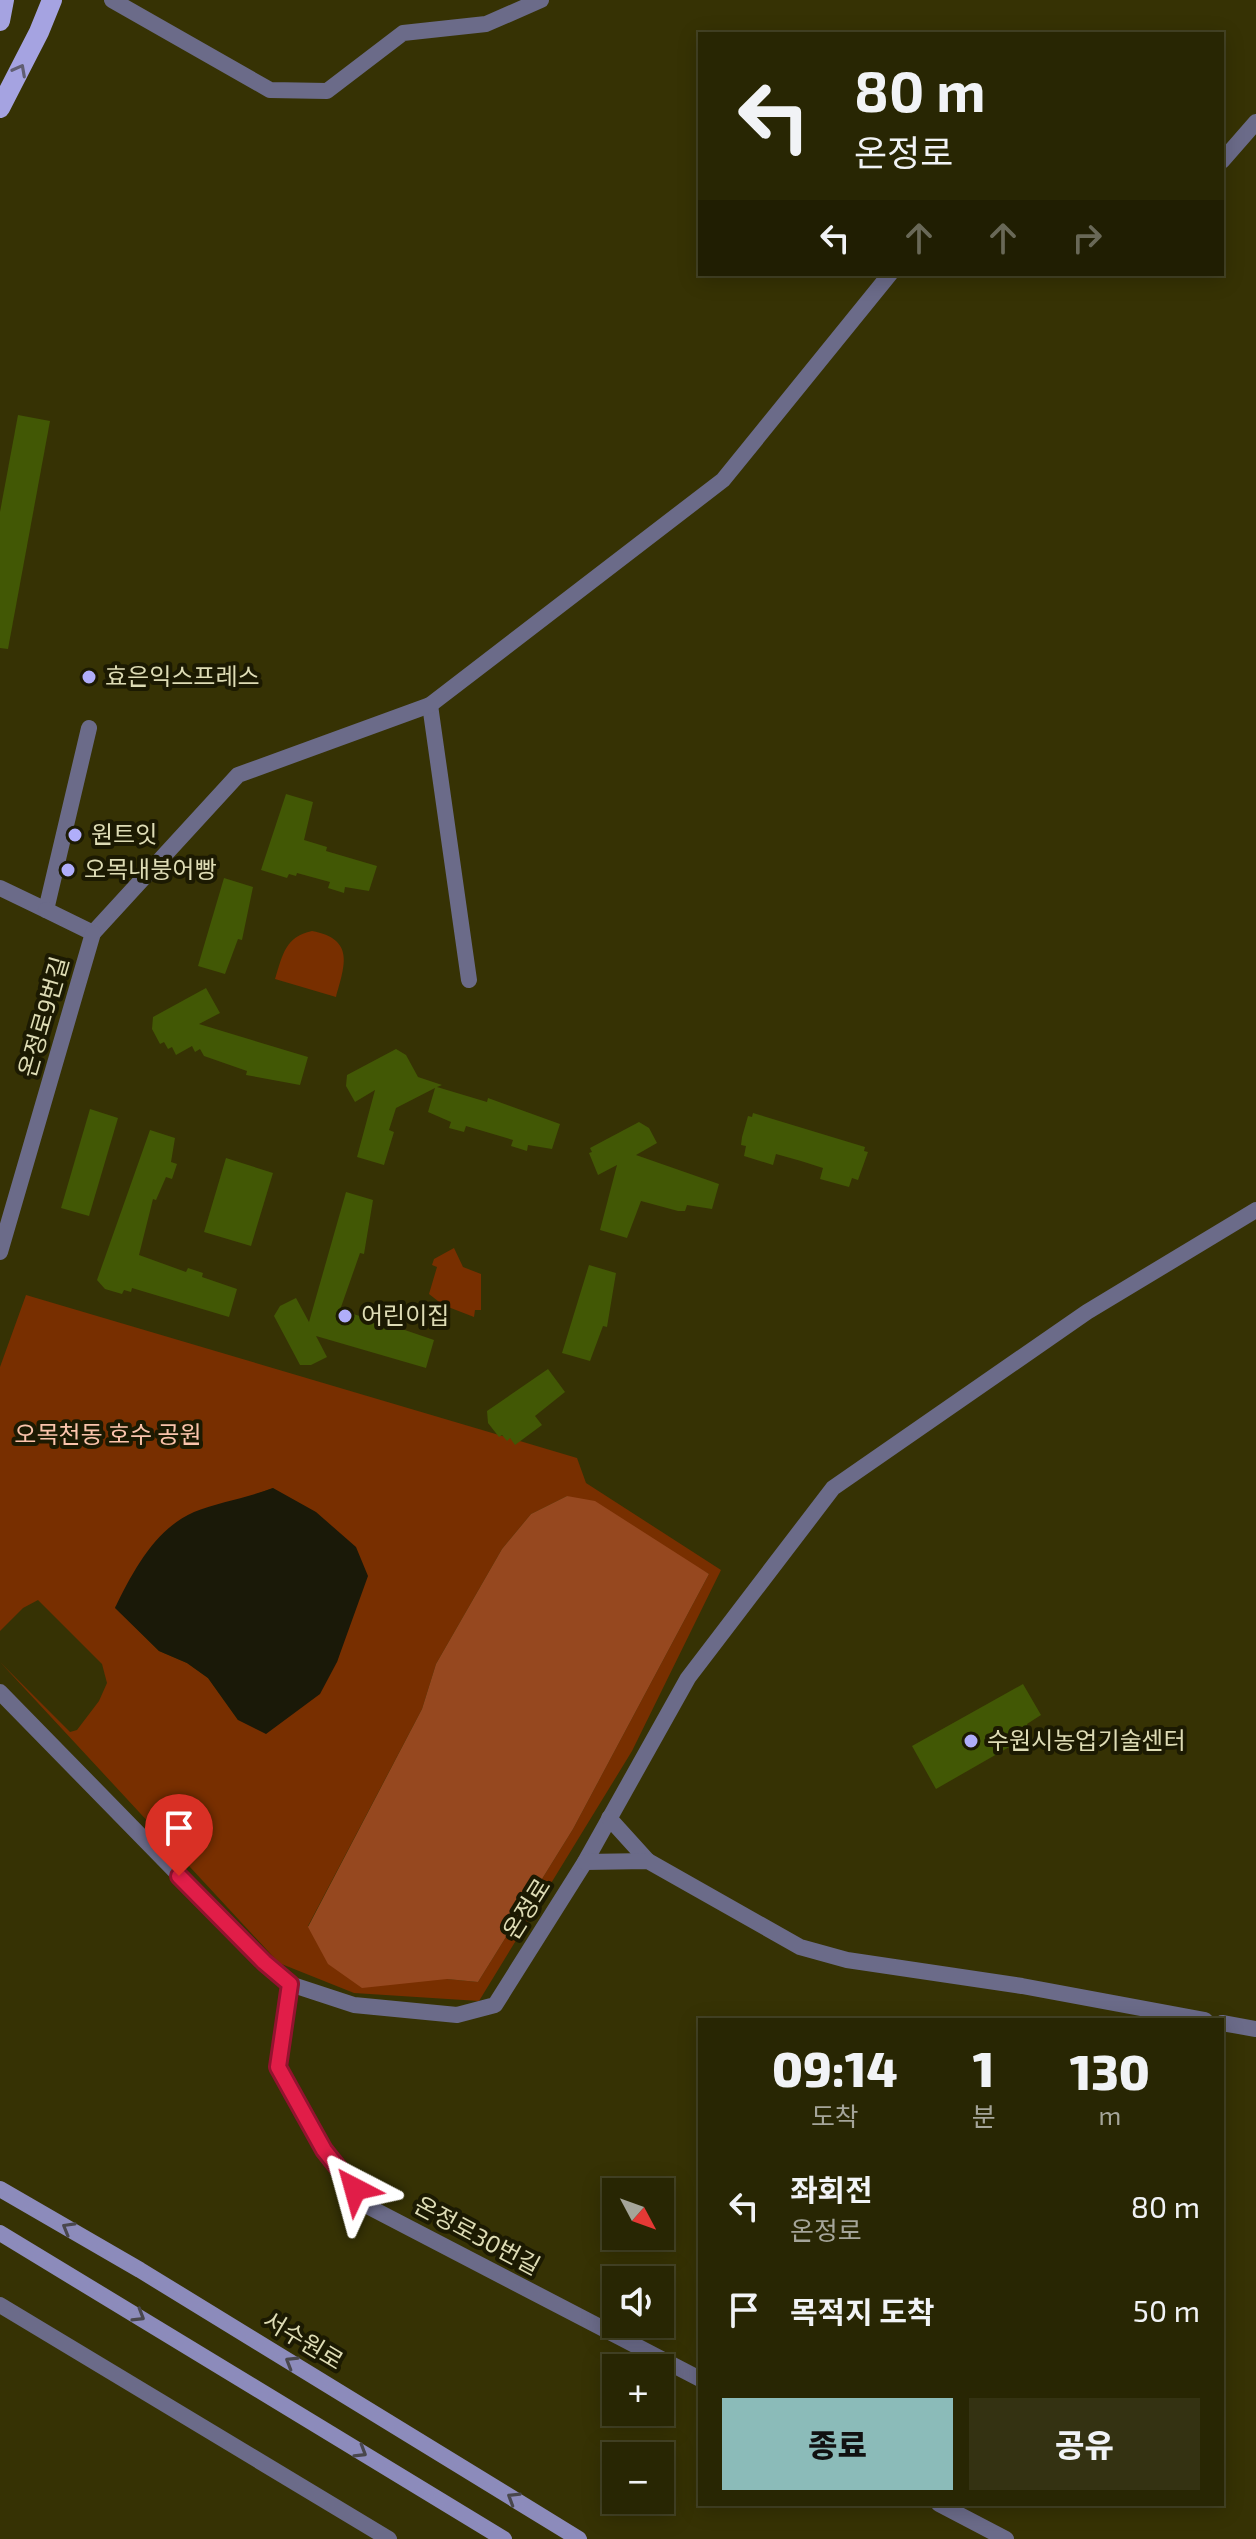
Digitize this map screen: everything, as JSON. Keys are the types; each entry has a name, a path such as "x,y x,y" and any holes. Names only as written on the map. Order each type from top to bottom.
{"main road":[{"path":"0,21 4,0"},
{"path":"39,32 44,0"},
{"path":"0,108 52,0"}],"street":[{"path":"112,0 270,90 327,91 403,33 486,24 541,0"},
{"path":"1224,159 1256,122"},
{"path":"0,888 93,933 238,775 430,705 723,480 888,276"},
{"path":"430,705 469,980"},
{"path":"46,910 89,728"},
{"name":"온정로9번길","path":"0,1252 93,933"},
{"path":"648,1861 585,1862 688,1678 833,1488 1087,1312 1256,1210"},
{"name":"온정로","path":"0,1692 264,1962 290,1984 354,2005 457,2015 495,2005 585,1862"},
{"path":"609,1818 648,1861 800,1947 847,1960 1022,1986 1194,2018"},
{"name":"온정로30번길","path":"290,1984 278,2067 324,2150 371,2208 698,2378"},
{"path":"1224,2023 1256,2029"},
{"name":"서수원로","path":"0,2189 153,2278 579,2539"},
{"path":"0,2233 504,2539"},
{"path":"0,2305 389,2539"},
{"path":"943,2506 1000,2538"}],"green space":[{"path":"312,931 335,940 344,955 336,997 275,979 286,948 296,938"},
{"path":"454,1248 463,1267 481,1274 481,1310 475,1310 474,1317 443,1305 429,1294 437,1267 432,1265 434,1259"},
{"name":"오목천동 호수 공원","path":"26,1295 577,1458 586,1483 721,1570 632,1751 479,2001 354,1993 279,1963 0,1662 70,1732 77,1730 99,1701 107,1683 102,1664 38,1600 23,1608 0,1631 0,1367","holes":["273,1488 348,1625 337,1662 238,1720 208,1678 187,1663 159,1651 115,1607 246,1498","567,1496 709,1574 573,1829 478,1982 447,1979 308,1926 422,1709 436,1664 502,1549 531,1514"]}],"shaded area":[{"path":"273,1488 316,1512 356,1547 368,1576 337,1662 320,1694 266,1734 238,1720 208,1678 187,1663 159,1651 115,1608 147,1552 180,1519"},
{"path":"567,1496 595,1501 709,1574 573,1829 478,1982 447,1979 362,1988 328,1964 308,1927 422,1709 436,1664 502,1549 531,1514"}],"building":[{"path":"18,415 50,421 8,649 0,648 0,512"},
{"path":"286,794 313,802 304,840 327,847 326,851 377,866 369,891 345,887 344,893 328,888 330,882 297,873 296,876 289,874 287,878 261,870"},
{"path":"224,878 253,887 242,940 238,939 225,974 198,966"},
{"path":"206,988 220,1013 199,1024 308,1057 300,1085 246,1075 247,1071 204,1056 200,1049 195,1052 192,1046 176,1055 172,1047 168,1049 164,1042 160,1044 152,1029 153,1017"},
{"path":"396,1049 406,1055 418,1077 442,1085 437,1087 487,1102 488,1098 560,1124 552,1149 528,1145 527,1151 511,1146 513,1140 466,1126 464,1132 449,1128 451,1122 428,1112 435,1088 396,1108 389,1130 394,1132 384,1165 357,1157 375,1090 355,1102 346,1086 347,1075"},
{"path":"90,1109 118,1118 89,1216 61,1208"},
{"path":"753,1113 865,1147 864,1151 868,1152 858,1180 852,1178 849,1187 820,1179 823,1168 801,1161 776,1154 773,1165 744,1156 746,1146 741,1145 742,1137 748,1116 752,1117"},
{"path":"639,1122 649,1128 657,1143 636,1155 719,1184 712,1209 687,1205 685,1211 678,1211 641,1201 627,1238 600,1230 617,1165 598,1175 589,1153 592,1152 590,1148"},
{"path":"150,1130 175,1138 171,1162 177,1164 172,1179 166,1177 156,1200 153,1199 139,1255 186,1272 188,1268 203,1273 202,1277 237,1289 229,1317 132,1288 131,1292 124,1290 122,1294 105,1289 97,1280"},
{"path":"226,1158 273,1173 251,1246 204,1232"},
{"path":"346,1192 373,1200 364,1254 360,1253 340,1310 383,1323 384,1319 400,1324 399,1328 434,1340 426,1368 316,1336 327,1357 311,1365 300,1365 274,1316 280,1306 296,1298 309,1322"},
{"path":"589,1265 616,1273 607,1327 603,1326 590,1361 562,1353"},
{"path":"548,1369 565,1392 535,1416 542,1425 515,1445 510,1438 507,1441 502,1435 499,1437 488,1423 487,1411"},
{"name":"수원시농업기술센터","path":"1023,1684 1041,1715 1027,1724 1030,1735 936,1789 912,1746"}],"place":[{"name":"효은익스프레스","path":"89,677"},
{"name":"원트잇","path":"75,835"},
{"name":"오목내붕어빵","path":"68,870"},
{"name":"어린이집","path":"345,1316"},
{"name":"수원시농업기술센터","path":"971,1741"}],"route":[{"path":"179,1876 290,1984 278,2067 324,2150 355,2189"}]}
